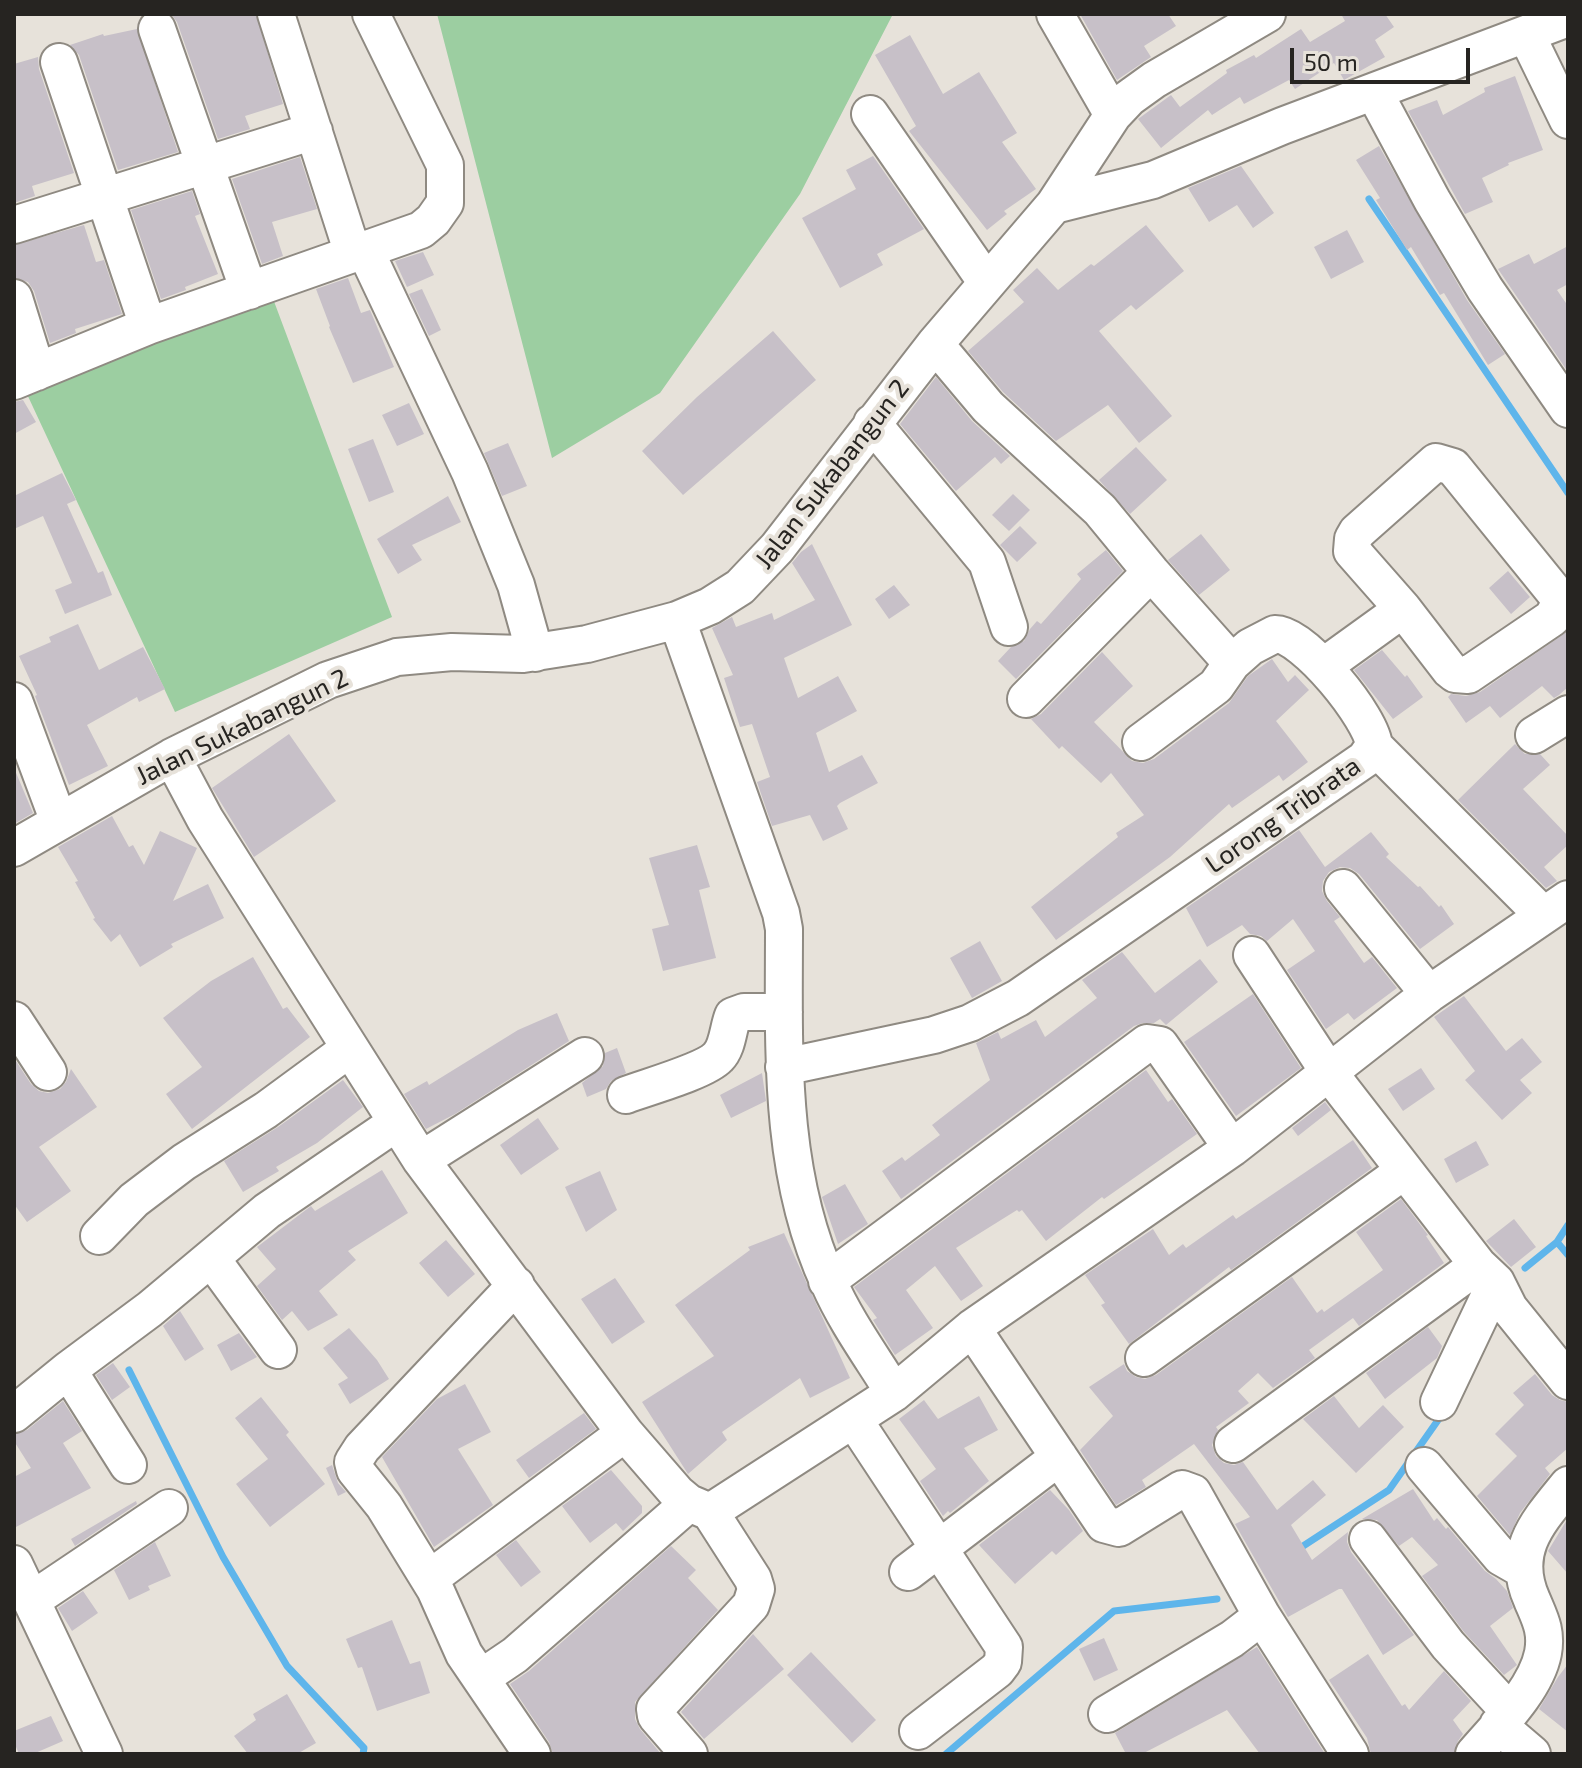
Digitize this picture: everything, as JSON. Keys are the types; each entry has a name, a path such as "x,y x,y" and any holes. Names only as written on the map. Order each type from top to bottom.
{"street":[{"path":"276,14 314,131 359,252 470,472 516,585 535,653"},
{"path":"14,298 26,377 148,326 421,230 445,203 445,165 371,14"},
{"path":"1055,14 1113,115"},
{"name":"Jalan Sukabangun 2","path":"14,848 172,757 328,680 397,657 452,652 535,653 587,644 677,620 710,606 740,587 777,548 935,344 1054,205 1113,115 1129,98 1218,27 1267,14"},
{"path":"1054,205 1143,184 1568,18"},
{"path":"157,29 249,291"},
{"path":"1526,34 1568,120"},
{"path":"59,62 148,326"},
{"path":"1374,92 1432,200 1485,289 1568,409"},
{"path":"870,114 987,283"},
{"path":"14,225 314,131"},
{"path":"935,344 988,407 1100,510 1232,663 1216,686 1141,742"},
{"path":"872,423 987,562 1009,627"},
{"path":"1436,462 1453,467 1556,594 1560,604 1552,618 1468,675 1462,676 1450,670 1403,609 1352,551 1352,543 1357,532 1436,462"},
{"path":"1026,699 1151,572"},
{"path":"1324,666 1403,609"},
{"path":"677,620 778,903 784,929 784,1067 797,1185 827,1281 894,1393"},
{"name":"Lorong Tribrata","path":"784,1067 934,1035 970,1023 1018,998 1365,759 1374,746 1371,730 1324,666 1283,633 1250,647 1232,663"},
{"path":"14,701 59,822"},
{"path":"1534,735 1568,714"},
{"path":"481,1678 515,1655 700,1507 854,1420 894,1393 972,1328 1232,1148 1429,994 1555,907 1374,746"},
{"path":"172,757 205,819 421,1160 625,1433 677,1493 700,1507 753,1579 756,1589 751,1605 655,1709 656,1716 689,1754"},
{"path":"1343,888 1429,994"},
{"path":"1252,955 1330,1074 1568,1381"},
{"path":"626,1095 694,1070 718,1057 724,1048 733,1016 744,1012 784,1012"},
{"path":"14,1020 48,1072"},
{"path":"827,1281 1147,1043 1160,1045 1232,1148"},
{"path":"99,1236 134,1200 184,1162 266,1110 349,1049"},
{"path":"421,1160 585,1056"},
{"path":"14,1414 267,1211 396,1123"},
{"path":"1144,1358 1404,1171"},
{"path":"211,1258 278,1350"},
{"path":"1439,1402 1487,1274"},
{"path":"1233,1444 1487,1274"},
{"path":"516,1285 355,1457 355,1470 384,1506 429,1579 464,1654 532,1754"},
{"path":"972,1328 1104,1524 1119,1528 1182,1489 1193,1493 1262,1616 1350,1754"},
{"path":"68,1370 128,1465"},
{"path":"854,1420 1004,1647 997,1670 918,1731"},
{"path":"429,1579 625,1433"},
{"path":"908,1572 1059,1457"},
{"path":"1424,1466 1501,1557 1522,1569"},
{"path":"1474,1754 1531,1684 1539,1666 1556,1613 1531,1598 1522,1569 1524,1552 1531,1534 1568,1485"},
{"path":"32,1600 169,1508"},
{"path":"1368,1539 1532,1754"},
{"path":"14,1564 104,1754"},
{"path":"1107,1714 1232,1639 1262,1616"}],"green space":[{"path":"437,14 893,14 800,194 660,393 552,458"},
{"path":"269,288 392,617 175,712 26,392"}],"building":[{"path":"171,14 256,14 283,104 245,116 250,129 218,139 177,22"},
{"path":"1080,14 1168,14 1176,26 1144,46 1151,57 1117,80"},
{"path":"1341,14 1385,14 1394,27 1375,40 1385,57 1344,80 1334,63 1295,89 1289,80 1244,104 1240,97 1212,115 1208,110 1161,148 1138,119 1171,95 1180,107 1227,73 1226,70 1254,55 1256,58 1301,29 1310,42 1345,21"},
{"path":"137,29 178,152 118,170 79,55 70,45 103,34"},
{"path":"910,35 943,94 979,72 1017,133 1002,142 1036,189 1004,211 1007,214 987,230 909,131 916,126 875,55"},
{"path":"38,57 39,69 74,173 32,186 35,196 14,203 14,64"},
{"path":"1515,76 1543,150 1508,163 1482,178 1493,202 1465,214 1408,111 1437,100 1443,115 1485,92 1484,88"},
{"path":"1379,146 1467,300 1505,354 1488,365 1444,293 1440,295 1411,247 1407,250 1356,160"},
{"path":"873,156 924,229 877,254 883,265 840,288 802,218 856,189 846,170"},
{"path":"300,157 317,209 272,222 283,256 262,264 232,179"},
{"path":"1241,166 1274,213 1253,228 1237,205 1209,222 1188,188"},
{"path":"192,191 200,214 195,216 218,274 161,299 131,210"},
{"path":"84,225 96,262 104,260 122,314 75,329 76,333 50,343 34,291 28,282 14,278 14,245"},
{"path":"1146,225 1184,271 1136,310 1131,305 1099,331 1172,416 1139,443 1108,405 1056,441 1003,392 968,351 1024,302 1013,290 1037,268 1058,290"},
{"path":"1347,230 1364,262 1331,279 1314,247"},
{"path":"1568,246 1568,284 1557,290 1568,306 1568,372 1498,269 1529,254 1534,264"},
{"path":"423,252 434,275 407,287 395,261"},
{"path":"348,278 361,313 370,310 394,367 353,383 316,289"},
{"path":"422,289 441,330 429,336 409,294"},
{"path":"773,331 816,380 683,495 642,451 697,397"},
{"path":"936,377 972,421 1010,456 1001,464 995,457 956,491 900,424"},
{"path":"23,400 36,422 14,434 14,402"},
{"path":"409,403 424,434 397,446 382,415"},
{"path":"373,439 394,492 369,502 348,449"},
{"path":"508,443 527,486 502,496 484,453"},
{"path":"1136,447 1167,480 1130,514 1099,480"},
{"path":"62,473 76,500 67,504 98,573 103,571 112,595 65,614 55,590 72,583 43,516 14,529 14,496"},
{"path":"1013,494 1030,510 1009,531 992,515"},
{"path":"448,496 461,522 412,545 422,560 398,574 377,539"},
{"path":"1020,526 1037,543 1017,562 1000,545"},
{"path":"1201,534 1230,570 1199,595 1168,560"},
{"path":"812,544 852,625 784,658 798,698 838,676 857,711 816,733 829,772 862,755 878,783 837,806 848,829 823,841 810,815 772,826 757,782 770,777 752,724 740,727 724,678 733,675 712,628 732,617 736,627 772,613 774,620 815,600 792,563"},
{"path":"1106,550 1123,571 1016,679 998,661 1011,647 1024,641 1037,621 1041,624 1081,579 1077,574"},
{"path":"1508,571 1530,597 1511,614 1489,588"},
{"path":"894,585 910,605 889,619 875,599"},
{"path":"78,624 99,670 143,647 165,689 139,702 137,697 87,725 108,766 69,785 37,695 19,656 51,642 49,637"},
{"path":"1568,631 1568,687 1554,698 1542,686 1500,718 1490,706 1466,723 1448,697 1451,694 1466,696 1480,692"},
{"path":"1382,650 1405,677 1407,675 1423,697 1393,719 1354,670"},
{"path":"1102,652 1133,686 1094,722 1132,761 1143,763 1154,759 1229,703 1248,676 1272,659 1288,682 1295,675 1309,690 1276,721 1308,762 1283,781 1279,775 1232,808 1229,804 1170,857 1056,940 1031,907 1118,837 1116,833 1144,815 1111,773 1101,783 1062,746 1059,749 1031,719 1041,714"},
{"path":"289,734 336,801 254,857 212,788"},
{"path":"1515,744 1525,754 1540,754 1550,765 1523,789 1568,836 1568,845 1544,867 1557,881 1546,888 1458,800"},
{"path":"14,768 33,813 14,824"},
{"path":"112,816 129,847 133,845 144,865 160,831 197,848 173,901 208,884 224,918 171,944 173,947 140,967 120,934 111,942 93,919 75,882 78,881 58,847"},
{"path":"1299,830 1325,867 1371,832 1389,854 1386,857 1439,907 1441,905 1454,924 1420,949 1359,874 1350,868 1340,867 1329,872 1323,881 1322,891 1340,917 1334,921 1364,963 1372,957 1397,988 1354,1020 1348,1013 1326,1029 1287,970 1315,951 1293,919 1267,941 1250,934 1242,925 1207,947 1186,908"},
{"path":"697,845 710,887 699,890 716,958 663,971 652,929 669,925 649,858"},
{"path":"980,941 1002,981 972,998 950,958"},
{"path":"1122,952 1155,993 1200,959 1218,982 1166,1025 1160,1019 1134,1026 901,1199 882,1171 902,1157 905,1161 940,1135 932,1125 990,1080 976,1043 998,1032 1001,1039 1036,1020 1045,1037 1097,998 1082,980"},
{"path":"253,957 283,1009 287,1007 310,1037 192,1129 166,1094 202,1067 163,1018 211,981"},
{"path":"1253,994 1301,1068 1236,1116 1184,1042"},
{"path":"1464,996 1506,1051 1522,1038 1542,1062 1520,1080 1532,1093 1502,1120 1465,1080 1475,1071 1434,1017"},
{"path":"557,1013 569,1041 455,1114 426,1129 404,1094 427,1081 429,1085 518,1030"},
{"path":"617,1048 626,1073 611,1081 606,1089 587,1097 582,1083 603,1066 605,1053"},
{"path":"14,1058 31,1084 39,1091 48,1093 60,1089 71,1069 97,1107 39,1147 71,1191 27,1222 14,1204"},
{"path":"1421,1068 1435,1089 1403,1111 1388,1089"},
{"path":"1146,1070 1168,1102 1172,1099 1197,1134 1104,1199 1102,1197 1046,1241 1022,1210 1017,1210 956,1248 983,1286 961,1301 935,1266 906,1290 933,1328 895,1355 873,1320 877,1318 854,1287"},
{"path":"762,1073 766,1101 731,1118 720,1095"},
{"path":"343,1080 363,1107 317,1143 276,1167 279,1171 243,1192 224,1161"},
{"path":"1325,1102 1331,1110 1298,1136 1292,1128"},
{"path":"538,1118 559,1149 521,1175 500,1145"},
{"path":"1353,1140 1372,1168 1231,1270 1229,1267 1129,1344 1101,1305 1105,1303 1085,1275 1153,1229 1169,1255 1183,1244 1186,1248 1233,1215 1236,1219"},
{"path":"1476,1141 1489,1165 1456,1183 1444,1159"},
{"path":"382,1170 408,1213 348,1251 356,1260 319,1291 338,1315 308,1331 292,1311 282,1320 257,1286 276,1269 257,1247 311,1206 315,1211"},
{"path":"600,1171 617,1210 586,1232 565,1187"},
{"path":"845,1184 868,1224 838,1244 822,1197"},
{"path":"1401,1199 1444,1263 1359,1326 1353,1318 1309,1350 1315,1358 1273,1388 1258,1373 1238,1391 1249,1403 1216,1427 1218,1430 1212,1445 1216,1456 1224,1463 1234,1465 1243,1462 1277,1510 1313,1480 1326,1495 1291,1525 1312,1560 1348,1532 1347,1542 1351,1552 1414,1635 1383,1655 1342,1589 1288,1617 1235,1524 1250,1517 1194,1444 1142,1480 1146,1487 1116,1505 1080,1450 1113,1416 1089,1387 1124,1364 1127,1371 1136,1377 1145,1379 1156,1375 1292,1277 1317,1313 1322,1309 1324,1312 1383,1270 1356,1232"},
{"path":"1514,1219 1536,1247 1511,1267 1486,1241"},
{"path":"784,1233 850,1378 810,1398 800,1378 722,1432 727,1440 688,1474 642,1402 714,1356 675,1305 750,1250 748,1247"},
{"path":"446,1240 475,1274 448,1297 419,1263"},
{"path":"615,1278 645,1322 612,1344 581,1299"},
{"path":"180,1311 204,1349 185,1361 163,1326"},
{"path":"1428,1327 1442,1346 1437,1358 1385,1399 1366,1373"},
{"path":"349,1328 389,1379 350,1404 338,1384 348,1378 323,1348"},
{"path":"239,1333 257,1357 231,1371 217,1345"},
{"path":"113,1363 130,1387 112,1400 96,1375"},
{"path":"1535,1374 1552,1395 1568,1402 1568,1448 1545,1468 1550,1474 1520,1513 1510,1535 1477,1496 1517,1456 1495,1434 1524,1405 1513,1393"},
{"path":"465,1384 491,1432 458,1449 493,1505 434,1547 382,1457 437,1399"},
{"path":"979,1396 998,1430 964,1448 989,1481 943,1516 920,1481 936,1469 899,1419 924,1400 938,1419"},
{"path":"1334,1396 1359,1428 1383,1405 1404,1427 1356,1473 1303,1419"},
{"path":"261,1397 325,1484 270,1527 236,1484 268,1459 235,1418"},
{"path":"63,1401 82,1431 63,1443 91,1488 14,1528 14,1477 31,1468 14,1441 14,1434 27,1430"},
{"path":"584,1413 596,1429 529,1478 516,1460"},
{"path":"332,1465 338,1483 346,1492 338,1496 326,1468"},
{"path":"611,1470 642,1506 642,1513 623,1531 616,1523 590,1543 562,1506"},
{"path":"1413,1489 1434,1521 1437,1518 1446,1529 1448,1527 1485,1571 1507,1591 1513,1608 1490,1626 1517,1665 1504,1675 1464,1632 1422,1576 1438,1565 1412,1537 1399,1546 1377,1520 1362,1519"},
{"path":"1050,1490 1083,1531 1056,1555 1052,1551 1015,1584 979,1545"},
{"path":"136,1501 137,1504 75,1546 71,1539"},
{"path":"1568,1518 1568,1574 1548,1551"},
{"path":"516,1540 541,1572 521,1587 496,1555"},
{"path":"155,1542 171,1576 148,1586 150,1590 129,1600 114,1570"},
{"path":"671,1546 696,1570 688,1578 718,1610 635,1702 635,1719 640,1729 661,1754 553,1754 549,1742 510,1684 529,1671"},
{"path":"83,1591 98,1613 72,1631 58,1608"},
{"path":"392,1620 410,1664 420,1661 430,1693 377,1711 362,1667 358,1668 346,1639"},
{"path":"753,1634 784,1669 704,1739 681,1712"},
{"path":"1104,1638 1118,1670 1094,1681 1079,1649"},
{"path":"1257,1647 1325,1754 1260,1754 1227,1710 1142,1754 1126,1754 1115,1733"},
{"path":"811,1652 876,1720 852,1743 787,1675"},
{"path":"1368,1654 1402,1706 1405,1704 1409,1710 1444,1671 1471,1701 1453,1720 1463,1734 1454,1754 1371,1754 1367,1738 1329,1680"},
{"path":"1568,1664 1568,1732 1539,1709"},
{"path":"287,1694 316,1743 297,1754 248,1754 234,1736 256,1720 253,1714"},
{"path":"51,1716 63,1741 33,1754 19,1754 14,1731"}],"waterway":[{"path":"1369,199 1568,493"},
{"path":"1525,1268 1557,1242 1568,1225"},
{"path":"1557,1242 1568,1255"},
{"path":"129,1370 223,1557 287,1666 364,1748 363,1754"},
{"path":"1297,1550 1389,1490 1443,1413"},
{"path":"946,1754 1114,1611 1217,1599"}]}
